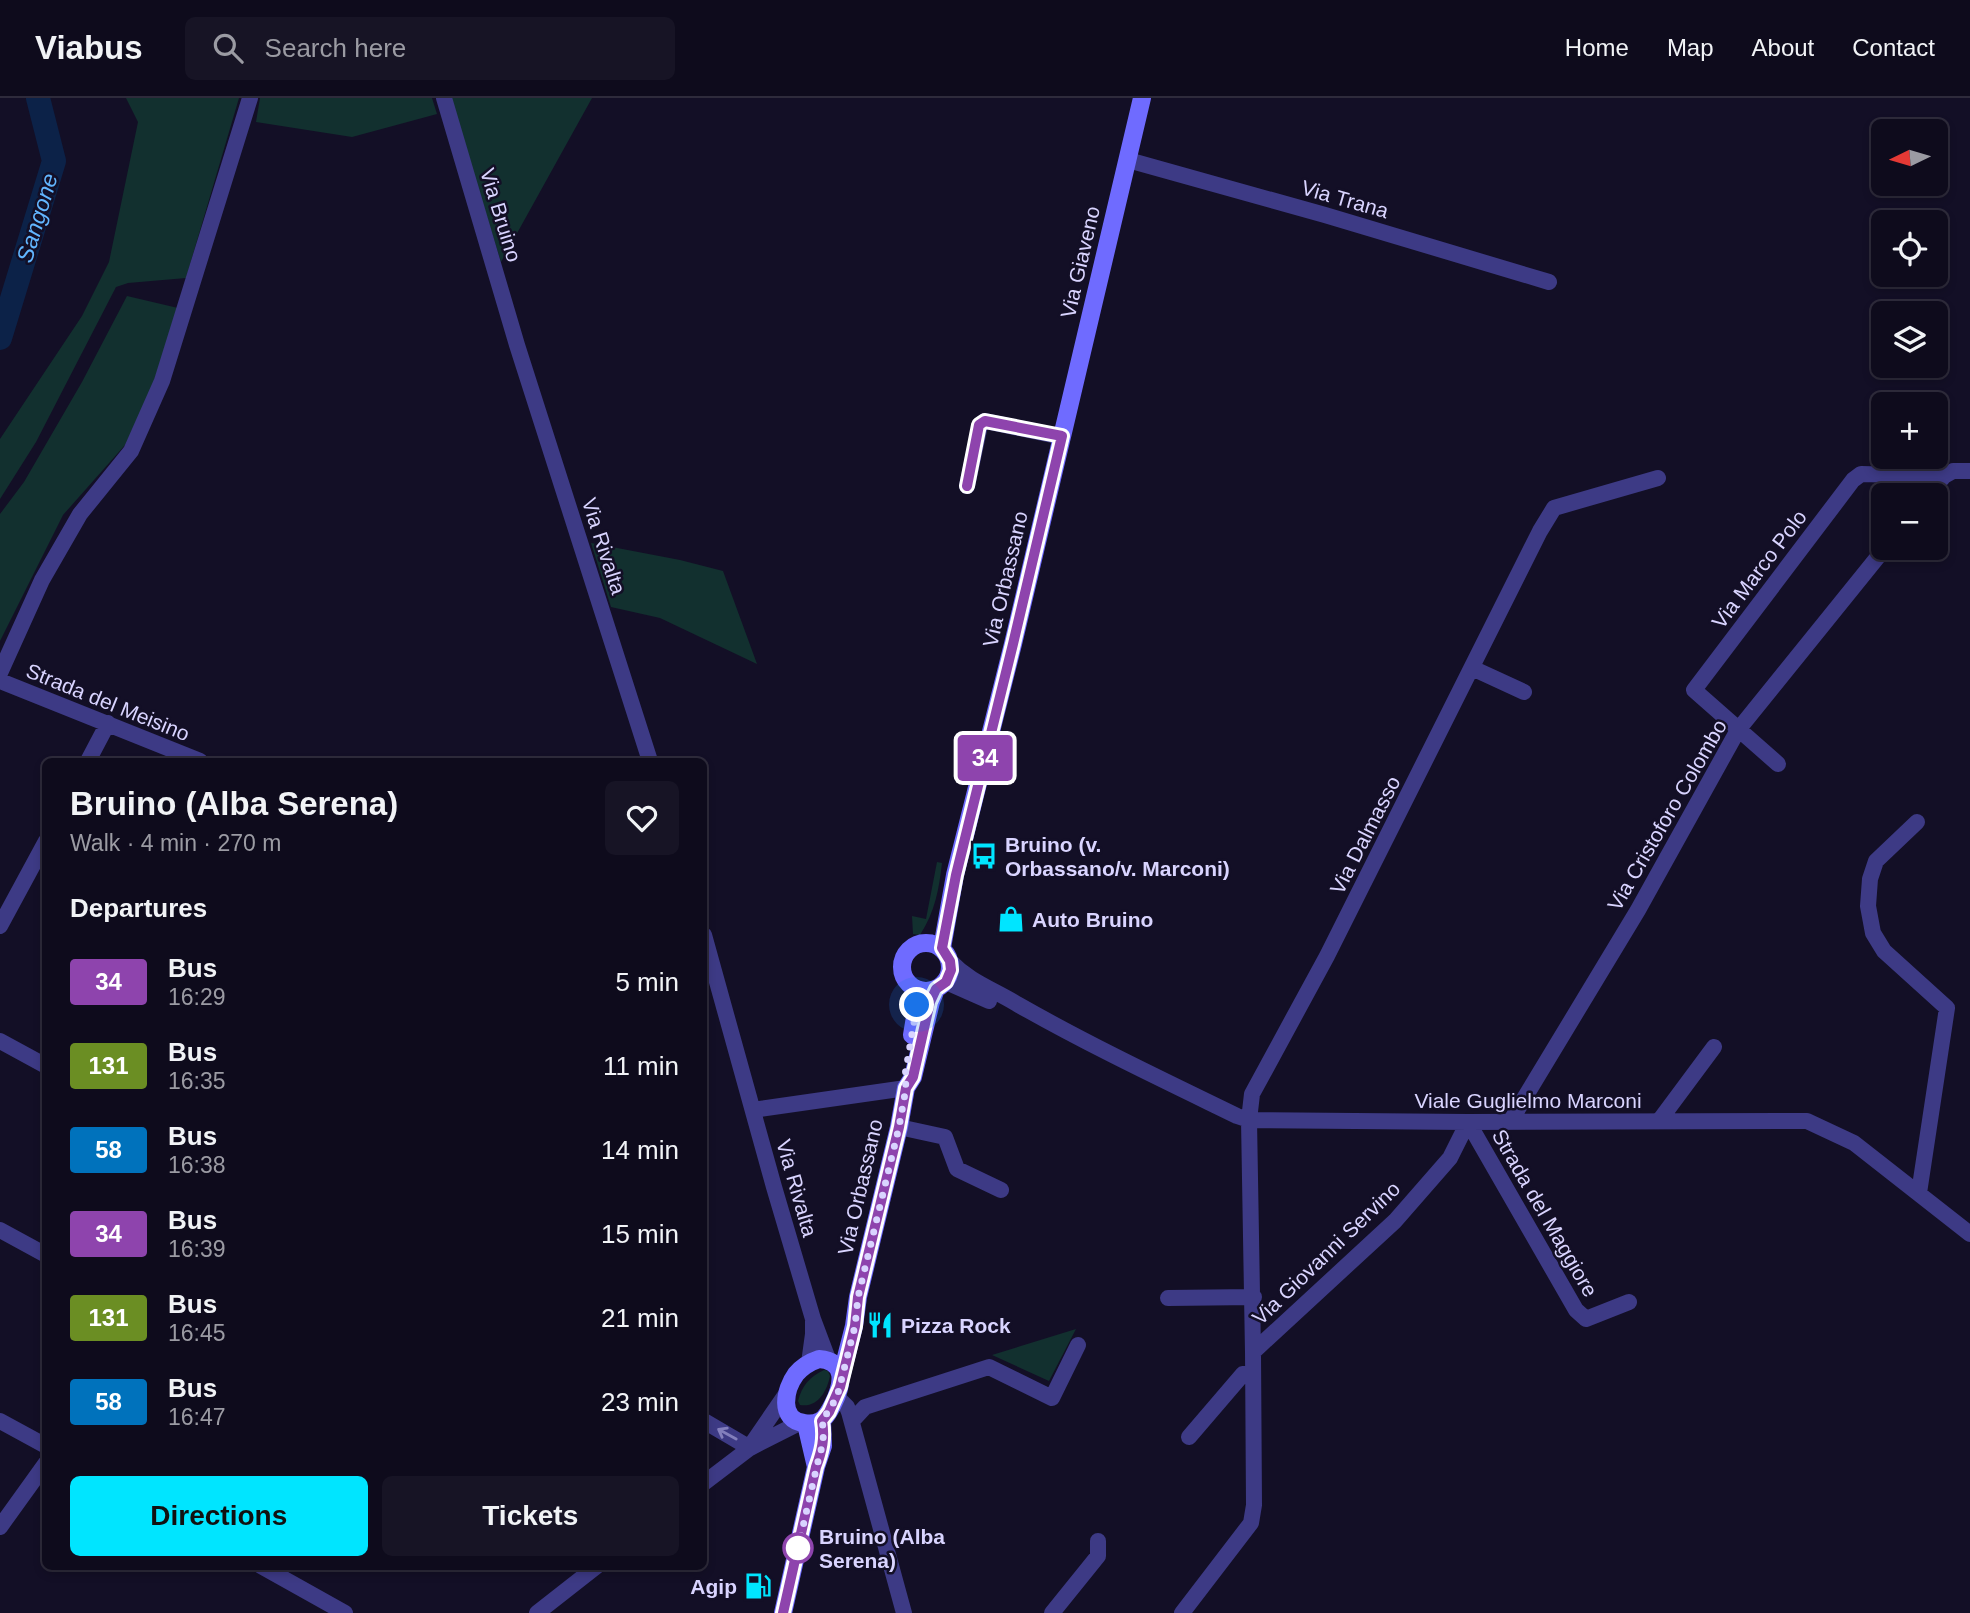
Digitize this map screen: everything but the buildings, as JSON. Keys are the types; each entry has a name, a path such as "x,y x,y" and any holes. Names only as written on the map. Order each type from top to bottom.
{"main road":[{"name":"Via Giaveno","path":"1062,436 1142,98"},
{"name":"Via Orbassano","path":"906,1088 913,1077 930,1002 951,970 940,951 1062,436"},
{"name":"Via Orbassano","path":"809,1422 837,1397 899,1127 917,1005 913,987 903,975 904,959 913,947 940,951"},
{"path":"913,987 925,991 941,985"},
{"name":"Via Orbassano","path":"828,1359 838,1346 858,1297"},
{"path":"783,1613 816,1467 809,1422 792,1419 786,1405 786,1394 796,1374 809,1363 819,1359 828,1359 839,1368 841,1377"}],"street":[{"path":"0,673 42,580 80,514 131,451 162,381 250,98"},
{"name":"Via Bruino","path":"444,98 517,345"},
{"name":"Via Trana","path":"1128,160 1549,282"},
{"name":"Via Rivalta","path":"517,345 649,758"},
{"path":"967,486 979,425 985,421 1062,436"},
{"name":"Via Marco Polo","path":"1778,764 1694,690 1853,480 1861,474 1944,476 1953,471 1970,471"},
{"path":"1938,483 1944,476"},
{"name":"Via Dalmasso","path":"1254,1352 1250,1120 1252,1094 1327,956 1554,508 1658,478"},
{"name":"Via Cristoforo Colombo","path":"1510,1122 1638,910 1738,730 1875,560"},
{"path":"1472,667 1524,692"},
{"name":"Strada del Meisino","path":"0,681 193,758"},
{"path":"90,758 108,723"},
{"path":"1917,822 1876,861 1870,879 1868,906 1873,933 1884,951 1947,1008 1919,1194"},
{"path":"0,926 42,848"},
{"name":"Via Rivalta","path":"707,946 813,1319 828,1359"},
{"name":"Viale Guglielmo Marconi","path":"940,951 961,973 978,985 1013,1001 1069,1034 1250,1120 1807,1121 1854,1143 1970,1234"},
{"name":"Viale Guglielmo Marconi","path":"941,985 1069,1034"},
{"path":"707,996 722,1003"},
{"path":"0,1041 42,1064"},
{"path":"1659,1121 1714,1047"},
{"path":"753,1110 906,1088"},
{"name":"Strada del Maggiore","path":"1468,1122 1576,1310 1586,1319 1629,1302"},
{"name":"Via Giovanni Servino","path":"1182,1613 1251,1523 1254,1505 1254,1352 1395,1221 1450,1158 1468,1122"},
{"path":"899,1127 945,1137 957,1169 1000,1191"},
{"path":"0,1230 42,1253"},
{"path":"1168,1298 1254,1297"},
{"name":"Via Rivalta","path":"809,1363 813,1319"},
{"path":"707,1481 750,1448 809,1422 852,1421 865,1407 989,1367 1052,1398 1078,1345"},
{"path":"1189,1437 1243,1374 1254,1373"},
{"path":"750,1448 786,1394"},
{"path":"837,1397 847,1407 852,1421 904,1613"},
{"path":"0,1420 42,1444"},
{"path":"707,1424 750,1448"},
{"path":"0,1527 42,1469"},
{"path":"1052,1613 1098,1556 1098,1541"},
{"path":"268,1570 345,1613"},
{"path":"537,1613 592,1570"}],"green space":[{"path":"126,98 239,98 186,278 128,283 116,287 36,442 0,499 0,439 82,316 109,262 138,122"},
{"path":"260,98 432,98 437,114 352,137 256,122"},
{"path":"450,98 592,98 501,262"},
{"path":"127,296 178,308 151,390 125,445 63,515 0,641 0,514 24,482 82,382"},
{"path":"591,543 723,571 757,664 660,618 611,607"},
{"path":"937,862 942,863 933,909 920,935 913,934 912,916 926,919"},
{"path":"1076,1329 1049,1381 992,1355"},
{"path":"824,1370 828,1371 830,1376 824,1393 812,1404 800,1405 798,1401 804,1386"}],"waterway":[{"name":"Sangone","path":"0,338 54,161 38,98"}],"bus line":[{"name":"34","path":"783,1613 823,1446 822,1421 840,1387 906,1088 913,1077 930,1002 936,989 946,982 951,970 950,961 942,948 956,875 1062,436 985,421 979,425 967,486"}],"place":[{"name":"Bruino (v. Orbassano/v. Marconi)","path":"984,856"},
{"name":"Auto Bruino","path":"1011,919"},
{"name":"Pizza Rock","path":"880,1325"},
{"name":"Bruino (Alba Serena)","path":"798,1548"},
{"name":"Agip","path":"758,1586"}],"route":[{"path":"798,1548 823,1446 822,1421 840,1387 855,1326 858,1297 899,1127 917,1005"}]}
